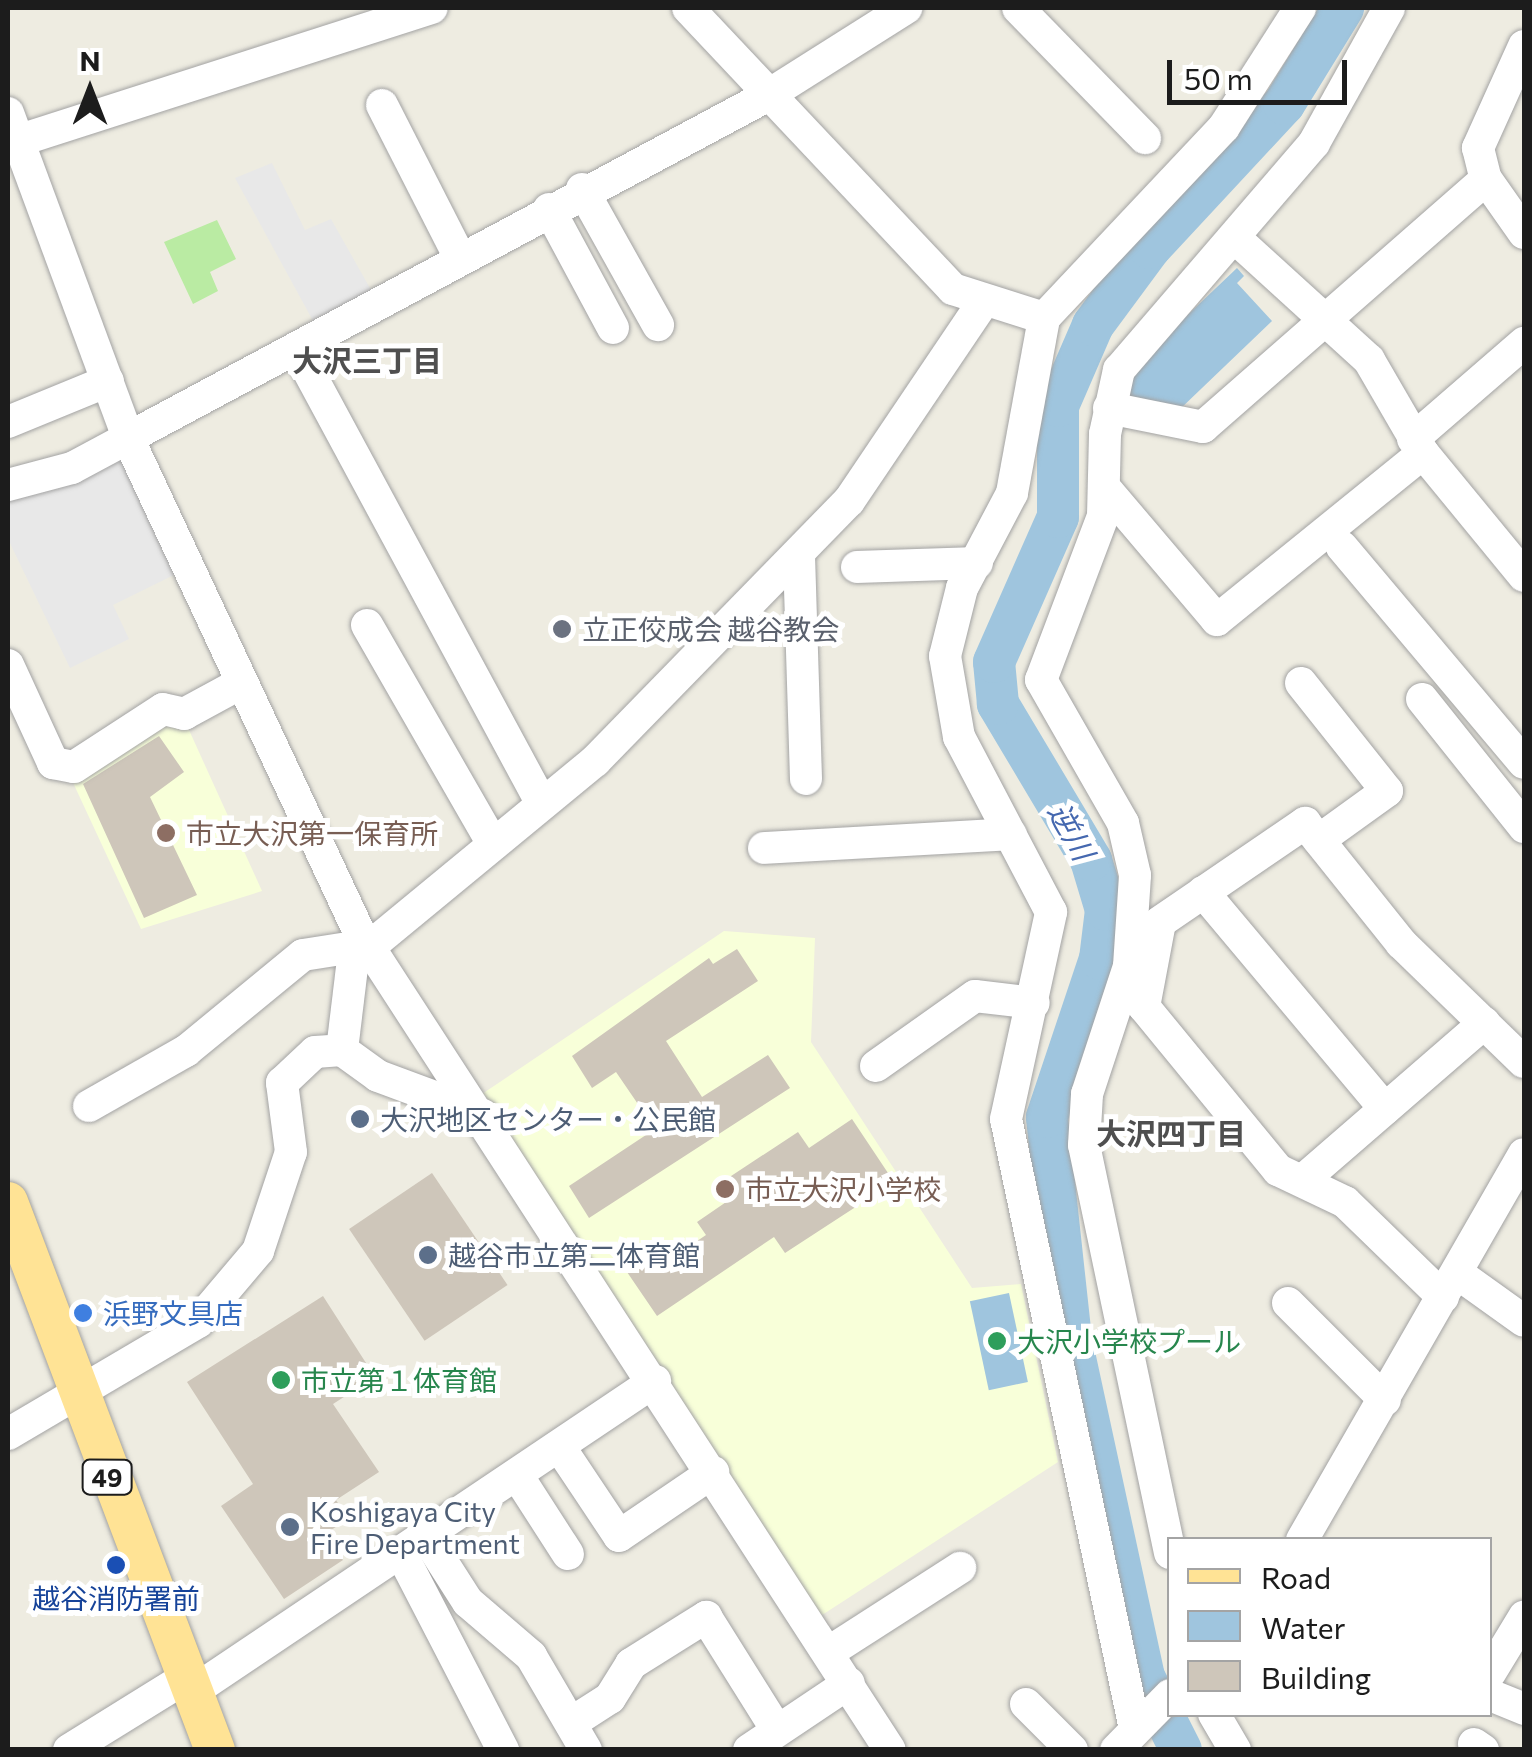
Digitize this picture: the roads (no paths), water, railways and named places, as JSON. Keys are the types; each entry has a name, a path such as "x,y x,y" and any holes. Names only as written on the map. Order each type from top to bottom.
{"main road":[{"name":"49","path":"8,1202 77,1401 215,1750"}],"street":[{"path":"432,8 11,132 128,438 364,944 483,1115 890,1750"},
{"path":"688,8 953,289 983,302 1044,318"},
{"path":"8,484 72,468 582,189 767,96 906,8"},
{"path":"1018,8 1145,138"},
{"path":"1128,1739 1006,1119 1012,1058 1034,1003 1051,912 959,737 946,688 948,628 1012,493 1044,318 1224,127 1300,8"},
{"path":"1167,1538 1084,1145 1087,1094 1129,966 1135,876 1124,823 1041,680 1105,488 1109,408 1132,348 1235,238 1314,144 1389,8"},
{"path":"1524,46 1478,148 1486,179 1524,233"},
{"path":"382,105 459,256"},
{"path":"1109,408 1203,427 1486,179"},
{"path":"582,189 658,326"},
{"path":"548,208 613,328"},
{"path":"1235,238 1390,384 1418,446 1518,555"},
{"path":"89,1106 186,1051 303,955 364,944 542,804 669,693 854,494 983,302"},
{"path":"1105,488 1216,620 1418,446 1524,343"},
{"path":"296,348 542,804"},
{"path":"8,422 108,381"},
{"path":"1342,547 1524,764"},
{"path":"799,556 806,779"},
{"path":"857,568 976,563"},
{"path":"367,625 492,844"},
{"path":"8,664 53,763 74,767 164,708 184,714 242,683"},
{"path":"1300,684 1387,791 1319,840"},
{"path":"1422,699 1524,827"},
{"path":"1524,1062 1401,944 1305,822 1160,922 1144,1007 1278,1170 1345,1202 1450,1285 1524,1321"},
{"path":"764,848 1011,834"},
{"path":"1203,892 1385,1109"},
{"path":"342,1050 364,944"},
{"path":"876,1066 975,996 1034,1003"},
{"path":"1302,1180 1484,1023"},
{"path":"8,1434 77,1401 198,1322 258,1250 291,1152 282,1083 316,1052 342,1050 378,1076 483,1115"},
{"path":"1304,1537 1450,1285 1513,1201 1524,1154"},
{"path":"1288,1303 1385,1400"},
{"path":"69,1750 188,1685 414,1547 655,1381"},
{"path":"558,1446 619,1536 714,1472"},
{"path":"516,1475 568,1554"},
{"path":"414,1547 468,1602 532,1656 579,1736 631,1664 706,1616 778,1730"},
{"path":"414,1547 503,1750"},
{"path":"829,1652 960,1568"},
{"path":"1492,1670 1524,1618"},
{"path":"748,1750 848,1683"},
{"path":"1492,1696 1524,1710"},
{"path":"1128,1739 1167,1698"},
{"path":"1026,1704 1072,1750"},
{"path":"1216,1717 1235,1750"}],"water":[{"path":"1237,268 1244,276 1237,283 1272,321 1178,411 1123,398 1135,365"},
{"name":"大沢小学校プール","path":"1009,1293 1028,1382 989,1390 970,1301"}],"waterway":[{"name":"逆川","path":"1181,1750 1144,1677 1071,1339 1047,1117 1100,959 1106,910 1091,860 998,704 994,662 1058,517 1058,406 1093,325 1150,248 1284,104 1343,8"}],"place":[{"name":"立正佼成会 越谷教会","path":"562,629"},
{"name":"市立大沢第一保育所","path":"166,833"},
{"name":"大沢地区センター・公民館","path":"360,1119"},
{"name":"市立大沢小学校","path":"725,1189"},
{"name":"越谷市立第二体育館","path":"428,1255"},
{"name":"浜野文具店","path":"83,1313"},
{"name":"大沢小学校プール","path":"997,1341"},
{"name":"市立第１体育館","path":"281,1380"},
{"name":"Koshigaya City Fire Department","path":"290,1527"},
{"name":"越谷消防署前","path":"116,1565"}],"district":[{"name":"大沢三丁目","path":"367,360"},
{"name":"大沢四丁目","path":"1171,1133"}]}
